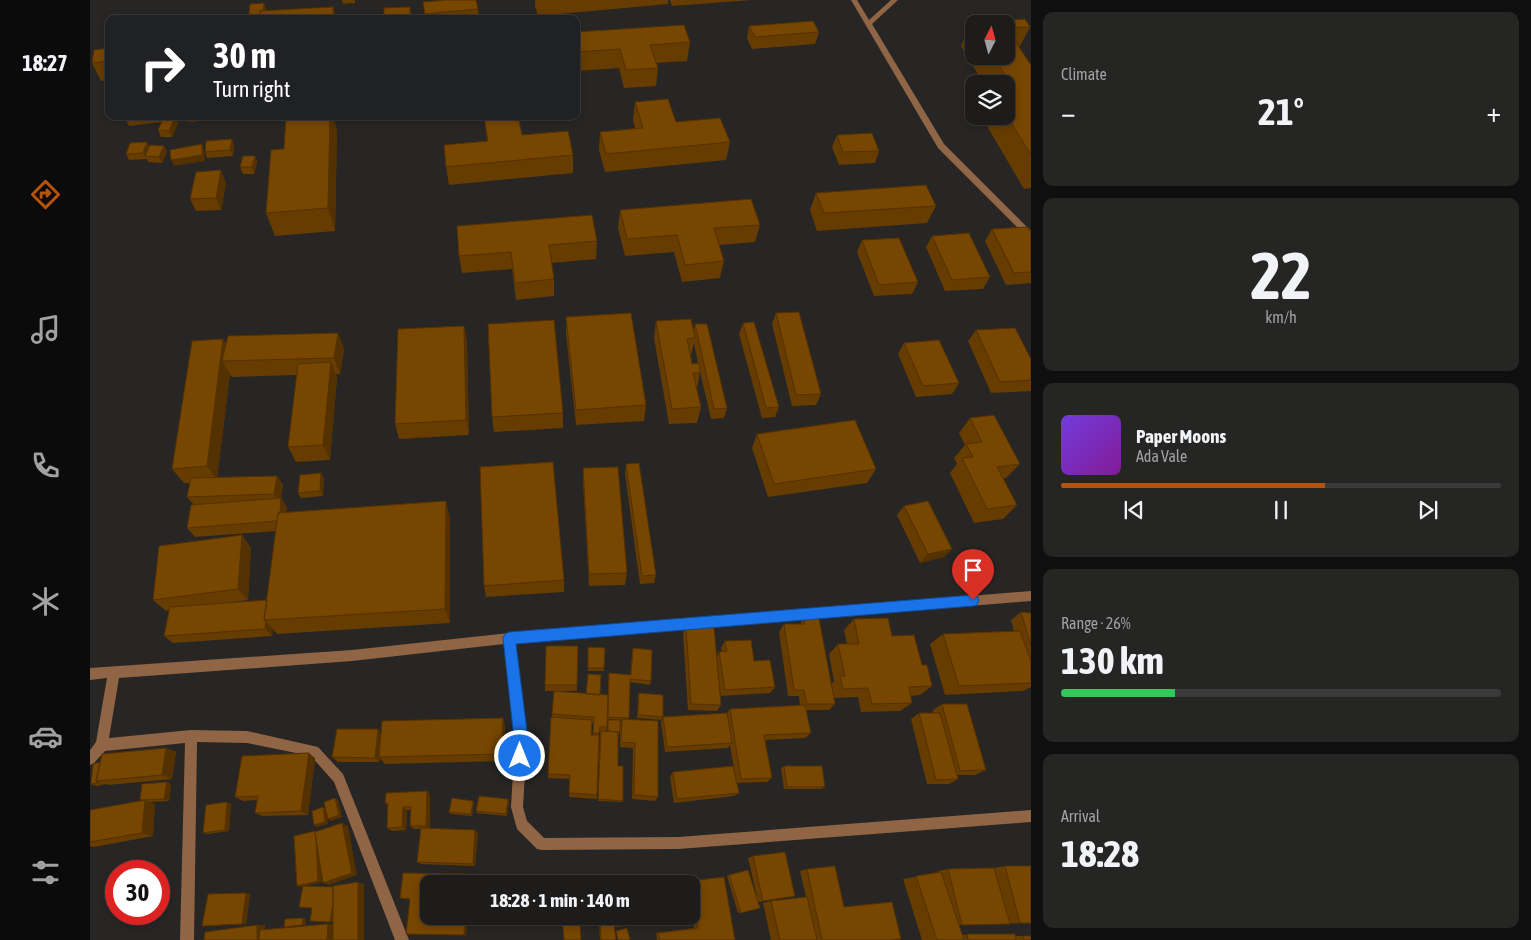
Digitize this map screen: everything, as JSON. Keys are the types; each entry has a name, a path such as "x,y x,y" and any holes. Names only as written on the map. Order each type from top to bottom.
{"street":[{"path":"854,0 941,146 1031,236"},
{"path":"868,24 895,0"},
{"path":"90,674 346,658 440,648 509,638 1031,596"},
{"path":"509,638 521,739 516,807 521,825 542,844 678,843 1031,816"},
{"path":"90,759 102,745 114,672"},
{"path":"102,745 191,736 247,737 314,751 339,778 402,940"},
{"path":"187,940 191,736"}],"building":[{"path":"476,0 478,9 425,14 423,2"},
{"path":"264,3 263,11 260,11 260,15 249,15 250,4"},
{"path":"333,7 333,15 260,15 260,11"},
{"path":"410,7 410,15 384,15 384,8"},
{"path":"1025,19 1030,27 1015,28 1015,20"},
{"path":"813,21 819,32 755,37 749,26"},
{"path":"684,25 690,42 650,45 658,68 626,70 620,49 580,52 580,32"},
{"path":"1015,41 1031,65 1031,155 1013,125 1015,125 1015,75 1005,75 999,65 1015,65"},
{"path":"105,49 105,61 92,63 94,50"},
{"path":"668,99 676,122 720,118 730,142 606,154 600,132 643,128 635,102"},
{"path":"163,120 174,120 169,131 158,130"},
{"path":"286,120 330,120 328,208 266,213 271,150 284,149"},
{"path":"485,120 519,120 522,135 568,131 573,155 446,167 444,145 488,141"},
{"path":"872,133 879,151 843,152 837,135"},
{"path":"232,139 230,150 205,152 206,141"},
{"path":"147,142 143,153 126,154 130,143"},
{"path":"202,144 202,155 171,160 170,150"},
{"path":"150,145 164,146 159,157 145,156"},
{"path":"243,156 255,156 252,167 240,167"},
{"path":"221,170 216,198 190,199 196,172"},
{"path":"926,185 936,206 824,213 816,193"},
{"path":"751,199 760,225 714,228 724,261 685,265 677,235 627,239 620,210"},
{"path":"592,215 597,241 549,245 554,279 515,283 511,252 459,256 457,226"},
{"path":"1028,227 1031,233 1031,272 1014,273 992,229"},
{"path":"969,233 990,277 952,280 932,236"},
{"path":"899,238 918,282 879,285 862,240"},
{"path":"799,312 821,394 796,395 776,313"},
{"path":"631,313 646,405 576,410 566,317"},
{"path":"691,319 695,338 687,339 692,364 699,363 700,373 693,373 701,407 672,409 656,321"},
{"path":"554,320 563,413 492,417 488,324"},
{"path":"754,322 779,407 766,408 743,323"},
{"path":"695,324 707,324 727,408 714,409"},
{"path":"464,326 466,420 395,424 398,329"},
{"path":"1015,328 1031,359 1031,380 1000,382 976,330"},
{"path":"338,333 334,358 222,361 228,336"},
{"path":"223,339 207,466 172,469 192,341"},
{"path":"939,340 959,383 923,386 904,343"},
{"path":"331,362 323,445 288,447 298,364"},
{"path":"994,415 1020,464 997,467 1017,505 987,509 962,458 973,457 966,444 982,442 970,418"},
{"path":"855,420 876,469 774,484 757,434"},
{"path":"553,462 564,580 484,586 480,467"},
{"path":"639,463 656,575 642,576 626,464"},
{"path":"618,467 627,573 589,574 583,468"},
{"path":"321,473 320,491 298,493 300,475"},
{"path":"277,476 274,494 187,497 191,478"},
{"path":"281,498 280,513 278,513 277,521 187,528 191,505"},
{"path":"446,501 445,609 264,620 278,513"},
{"path":"928,501 952,549 928,554 904,506"},
{"path":"242,535 238,589 153,600 159,546"},
{"path":"267,600 264,620 266,622 265,629 164,636 170,607"},
{"path":"1021,612 1031,613 1031,646"},
{"path":"804,618 819,618 835,704 807,704 804,690 794,690 784,624 805,624"},
{"path":"888,618 892,636 914,635 922,665 927,665 932,686 909,687 912,703 872,704 868,688 843,689 840,676 845,676 838,644 859,644 854,619"},
{"path":"686,626 714,627 721,705 691,704"},
{"path":"1020,631 1031,661 1031,683 959,686 943,634"},
{"path":"751,640 754,661 770,660 775,687 725,690 719,652 727,651 725,641"},
{"path":"546,646 578,646 577,685 545,685"},
{"path":"588,647 605,648 604,668 588,668"},
{"path":"633,648 652,650 651,681 630,679 629,718 608,717 609,673 631,675"},
{"path":"588,674 601,675 600,695 586,694"},
{"path":"554,691 608,695 607,727 600,727 599,733 593,733 594,717 552,714"},
{"path":"639,693 663,695 663,717 638,715"},
{"path":"942,704 967,704 986,770 960,771"},
{"path":"805,705 811,733 764,735 772,778 741,779 730,709"},
{"path":"727,713 732,743 667,747 663,717"},
{"path":"919,713 940,713 958,779 936,780"},
{"path":"551,717 592,720 591,735 599,735 597,795 569,793 570,775 548,774"},
{"path":"503,718 502,754 379,757 382,721"},
{"path":"622,719 658,721 658,797 634,795 635,743 621,742"},
{"path":"608,720 620,720 620,732 608,731"},
{"path":"337,729 378,729 375,758 332,757"},
{"path":"601,731 618,732 618,766 623,766 623,801 598,799"},
{"path":"166,748 162,775 96,781 102,754"},
{"path":"309,753 301,811 255,813 258,796 235,797 242,756"},
{"path":"100,762 96,781 100,782 91,784 93,764"},
{"path":"733,766 739,793 677,799 673,772"},
{"path":"784,766 822,766 825,787 787,787"},
{"path":"167,782 164,799 140,800 142,784"},
{"path":"427,791 426,826 410,826 411,807 403,807 402,827 387,828 388,803 385,803 386,793"},
{"path":"479,796 508,799 506,814 476,811"},
{"path":"335,798 339,815 328,819 324,802"},
{"path":"452,798 473,801 471,814 449,812"},
{"path":"145,800 142,833 90,842 90,810"},
{"path":"227,802 225,830 203,833 206,805"},
{"path":"323,807 325,822 314,825 312,811"},
{"path":"342,823 352,873 323,883 315,832"},
{"path":"421,828 475,830 473,864 417,862"},
{"path":"315,831 318,881 297,886 294,836"},
{"path":"785,852 795,896 763,901 753,856"},
{"path":"835,866 844,907 892,902 901,939 822,940 807,869"},
{"path":"1005,866 1031,866 1031,923 1020,923"},
{"path":"994,868 1010,924 962,925 948,869"},
{"path":"748,870 760,908 741,913 729,875"},
{"path":"941,872 964,940 937,940 916,876"},
{"path":"403,873 468,874 420,875 420,925 465,925 464,935 406,934 410,899 400,898"},
{"path":"724,877 735,940 660,940 658,933 698,928 697,925 700,925 700,880"},
{"path":"358,882 358,940 333,940 333,886"},
{"path":"303,886 333,887 330,922 310,921 312,908 299,907"},
{"path":"246,893 242,924 202,926 208,894"},
{"path":"807,897 817,940 780,940 771,901"},
{"path":"303,918 302,925 284,927 285,919"},
{"path":"328,924 327,940 259,940 260,930"},
{"path":"257,925 257,940 204,940 205,932"},
{"path":"563,925 580,925 581,940 564,940"},
{"path":"600,925 614,925 616,940 601,940"},
{"path":"627,928 630,940 618,940 616,931"},
{"path":"967,934 1015,934 1016,940 968,940"},
{"path":"1023,936 1031,936 1031,940 1024,940"}],"route":[{"path":"520,756 521,739 509,638 973,600"}]}
